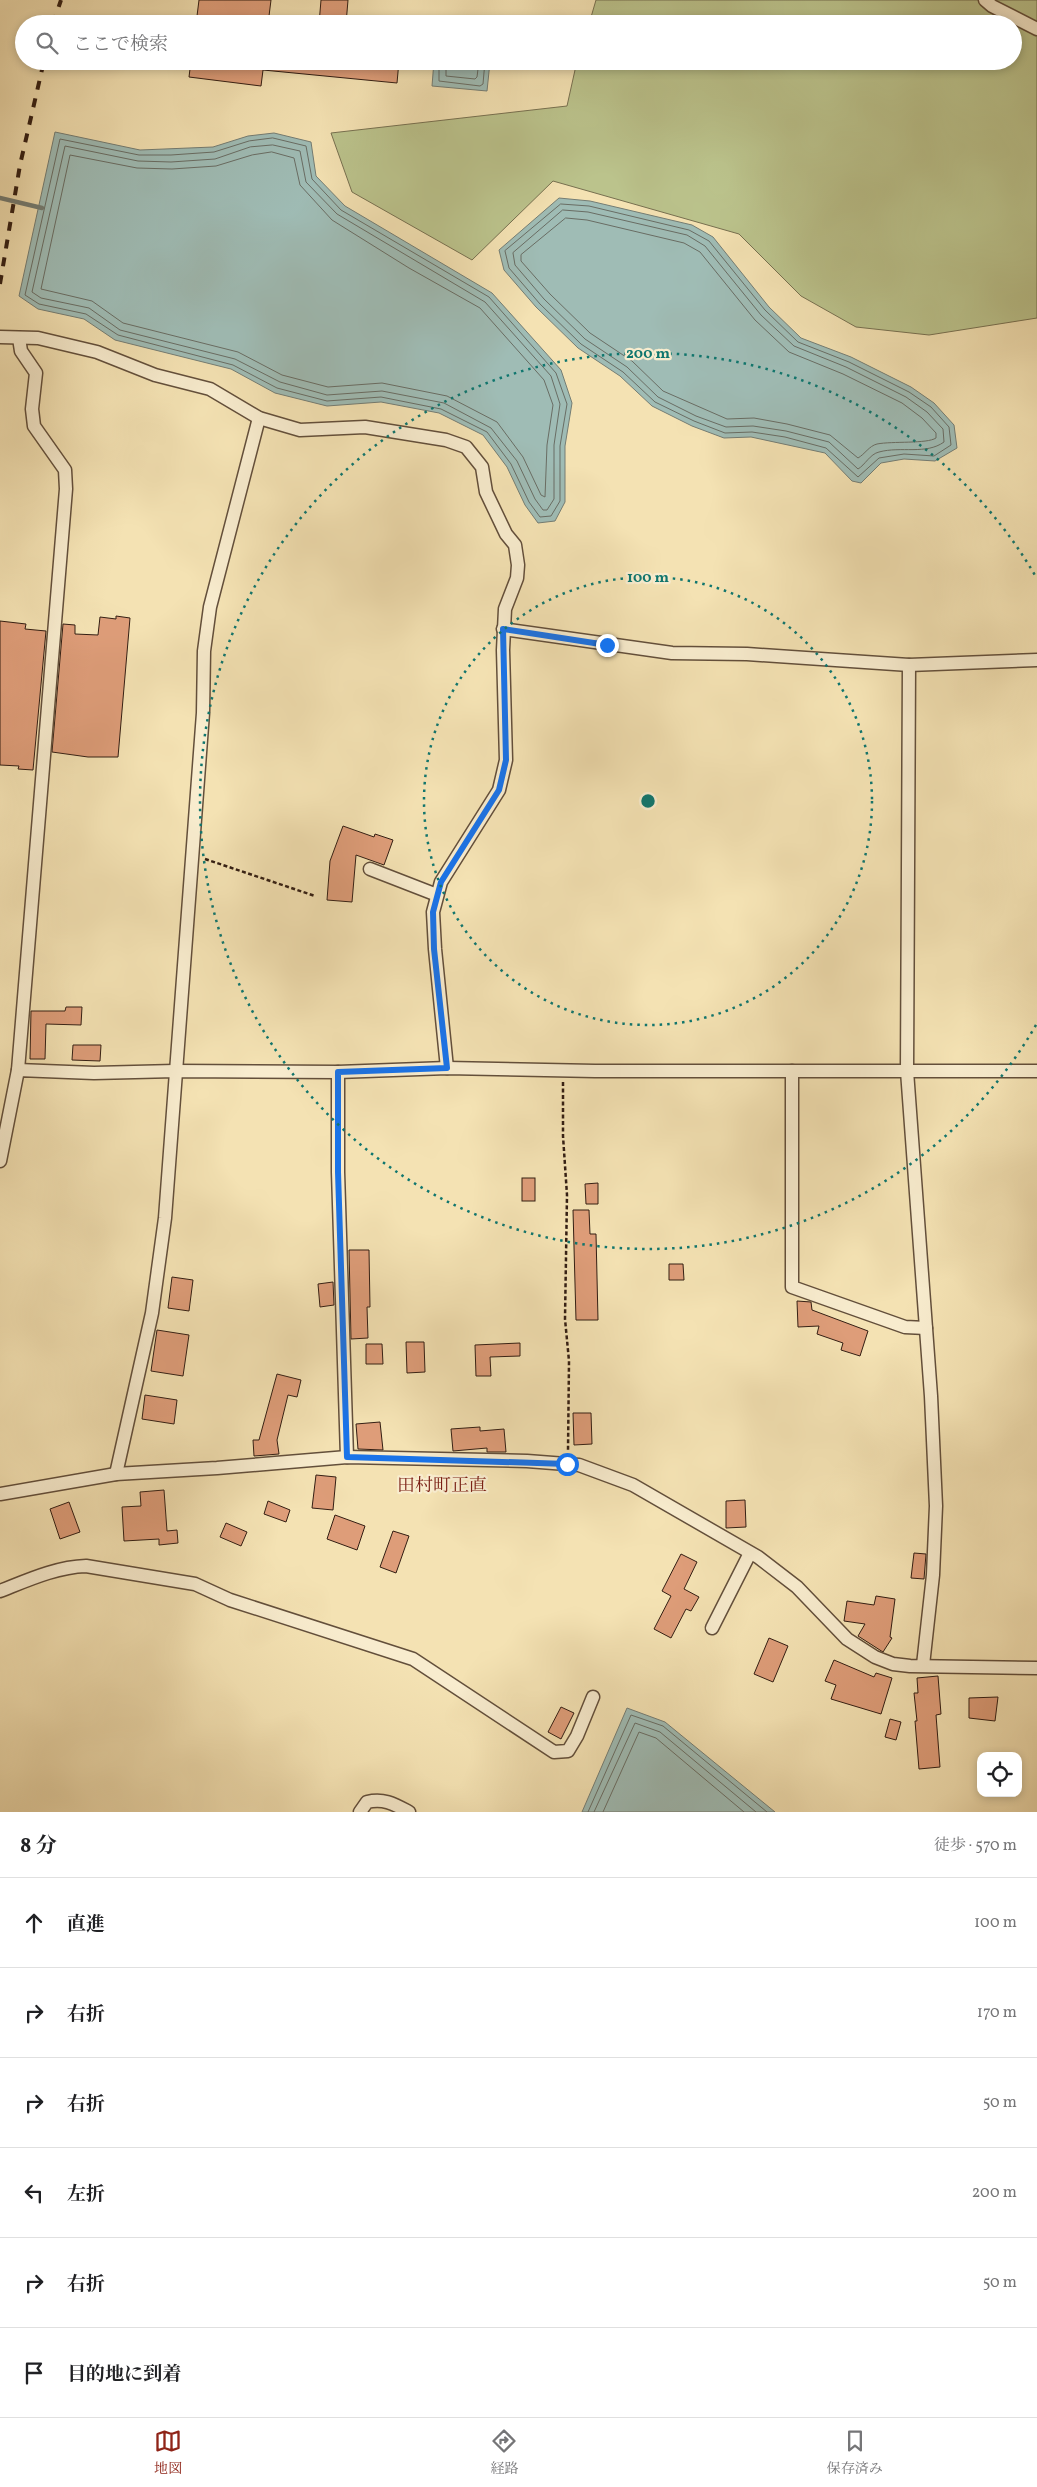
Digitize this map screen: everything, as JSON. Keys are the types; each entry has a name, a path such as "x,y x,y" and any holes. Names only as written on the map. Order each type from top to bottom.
{"street":[{"path":"985,0 1010,15"},
{"path":"1022,21 1037,29"},
{"path":"0,337 38,338 97,352 155,375 200,386 225,396 259,418 300,430 365,427 427,435 466,447 482,467 486,492 506,534 515,544 518,557 517,578 505,609 503,629 506,760 499,790 441,882 433,912 434,949 447,1068"},
{"path":"0,1161 18,1070 66,489 65,470 34,426 32,409 36,373 21,351 19,338"},
{"path":"116,1474 152,1313 165,1218 202,713 204,652 210,607 259,418"},
{"path":"503,629 672,653 747,654 909,665 1037,660"},
{"path":"909,665 907,1071 926,1328 936,1506 933,1575 923,1665"},
{"path":"370,869 437,895"},
{"path":"18,1070 94,1073 175,1070 338,1072 447,1068 1037,1071"},
{"path":"792,1071 792,1287 905,1327 926,1328"},
{"path":"338,1072 338,1172 347,1457"},
{"path":"0,1494 116,1474 347,1457 527,1461 579,1465 633,1485 784,1575 847,1639 875,1657 893,1664 1037,1668"},
{"path":"712,1628 750,1553"},
{"path":"0,1591 51,1572 78,1567 99,1567 195,1584 230,1600 413,1659 554,1752 562,1753 571,1747 593,1697"},
{"path":"360,1812 367,1802 382,1800 389,1801 409,1812"}],"path":[{"path":"191,854 315,896"},
{"path":"563,1070 563,1136 567,1195 565,1319 568,1361 568,1452"}],"green space":[{"path":"596,0 1037,0 1037,318 929,335 856,327 801,296 739,234 553,181 472,260 352,192 331,133 567,106 575,70 1022,70 1022,15 592,15"}],"water":[{"path":"433,70 489,70 487,91 432,86"},
{"path":"55,132 140,150 213,147 248,136 274,133 311,142 316,176 345,206 492,293 561,370 572,403 565,446 565,502 555,521 538,523 525,505 507,467 483,435 439,413 381,402 327,406 275,393 231,369 115,340 84,319 38,309 19,296"},
{"path":"559,198 590,201 692,225 713,237 769,307 801,338 851,357 911,387 934,403 954,425 957,448 935,461 904,459 881,463 861,483 852,481 825,453 751,437 724,438 692,426 652,406 620,376 578,348 536,307 504,270 499,250"},
{"path":"627,1708 665,1722 775,1812 582,1812"}],"building":[{"path":"199,0 271,0 269,15 197,15"},
{"path":"321,0 348,0 347,15 320,15"},
{"path":"190,70 263,70 261,86 189,77"},
{"path":"263,70 398,70 397,83"},
{"path":"116,616 130,618 118,757 88,757 52,752 63,624 75,625 75,634 98,635 100,617 116,619"},
{"path":"0,621 26,624 25,629 46,631 33,770 18,769 19,766 0,765"},
{"path":"343,826 374,837 375,834 393,840 384,865 356,855 352,902 327,900 330,861"},
{"path":"66,1007 82,1007 81,1025 46,1024 45,1059 30,1059 31,1011 65,1011"},
{"path":"73,1045 101,1045 100,1061 72,1060"},
{"path":"522,1178 535,1178 535,1201 522,1201"},
{"path":"598,1183 598,1204 586,1204 585,1184"},
{"path":"573,1210 589,1210 590,1234 596,1234 598,1320 576,1320"},
{"path":"349,1250 369,1250 370,1307 367,1307 368,1338 351,1339"},
{"path":"669,1264 683,1264 684,1280 669,1280"},
{"path":"172,1277 193,1280 189,1311 168,1308"},
{"path":"333,1282 334,1305 320,1307 318,1284"},
{"path":"797,1301 811,1302 812,1310 868,1331 860,1356 841,1350 843,1343 817,1334 819,1326 798,1327"},
{"path":"157,1330 189,1335 183,1376 151,1371"},
{"path":"406,1342 424,1342 425,1372 407,1373"},
{"path":"520,1343 520,1356 490,1357 491,1376 476,1376 475,1345"},
{"path":"366,1344 382,1344 383,1364 366,1364"},
{"path":"277,1374 301,1380 297,1397 288,1395 277,1440 279,1454 254,1456 253,1440 259,1440"},
{"path":"145,1395 177,1400 174,1424 142,1419"},
{"path":"573,1413 591,1413 592,1444 574,1445"},
{"path":"380,1422 383,1450 358,1449 356,1424"},
{"path":"480,1427 480,1431 504,1429 506,1452 487,1452 487,1448 453,1451 451,1429"},
{"path":"316,1475 336,1477 333,1510 312,1508"},
{"path":"164,1490 167,1531 177,1530 178,1543 159,1545 159,1539 124,1541 122,1507 141,1506 140,1492"},
{"path":"745,1500 746,1527 726,1528 726,1501"},
{"path":"268,1501 290,1510 286,1522 264,1514"},
{"path":"69,1502 80,1532 60,1539 50,1509"},
{"path":"335,1515 365,1526 357,1550 327,1539"},
{"path":"226,1523 247,1532 241,1546 220,1537"},
{"path":"393,1531 409,1536 396,1573 380,1567"},
{"path":"914,1553 926,1554 924,1579 911,1578"},
{"path":"681,1554 697,1562 684,1589 699,1597 691,1611 686,1609 671,1638 654,1629 671,1596 662,1591"},
{"path":"876,1596 895,1599 890,1637 892,1638 883,1652 858,1636 865,1624 844,1621 847,1601 874,1605"},
{"path":"769,1638 788,1646 773,1682 754,1674"},
{"path":"834,1660 874,1677 876,1673 892,1678 881,1714 831,1699 836,1685 825,1681"},
{"path":"938,1676 941,1714 936,1715 940,1767 919,1769 914,1693 918,1693 917,1678"},
{"path":"998,1697 995,1721 969,1718 969,1698"},
{"path":"561,1707 574,1713 561,1739 548,1732"},
{"path":"890,1719 901,1722 896,1740 885,1737"}],"waterway":[{"path":"0,198 42,208"}],"railway":[{"path":"56,15 61,0"},
{"path":"0,284 20,165 42,70"}],"district":[{"name":"田村町正直","path":"442,1486"}],"route":[{"path":"567,1464 527,1461 347,1457 338,1172 338,1072 447,1068 434,949 433,912 441,882 499,790 506,760 503,629 607,645"}]}
